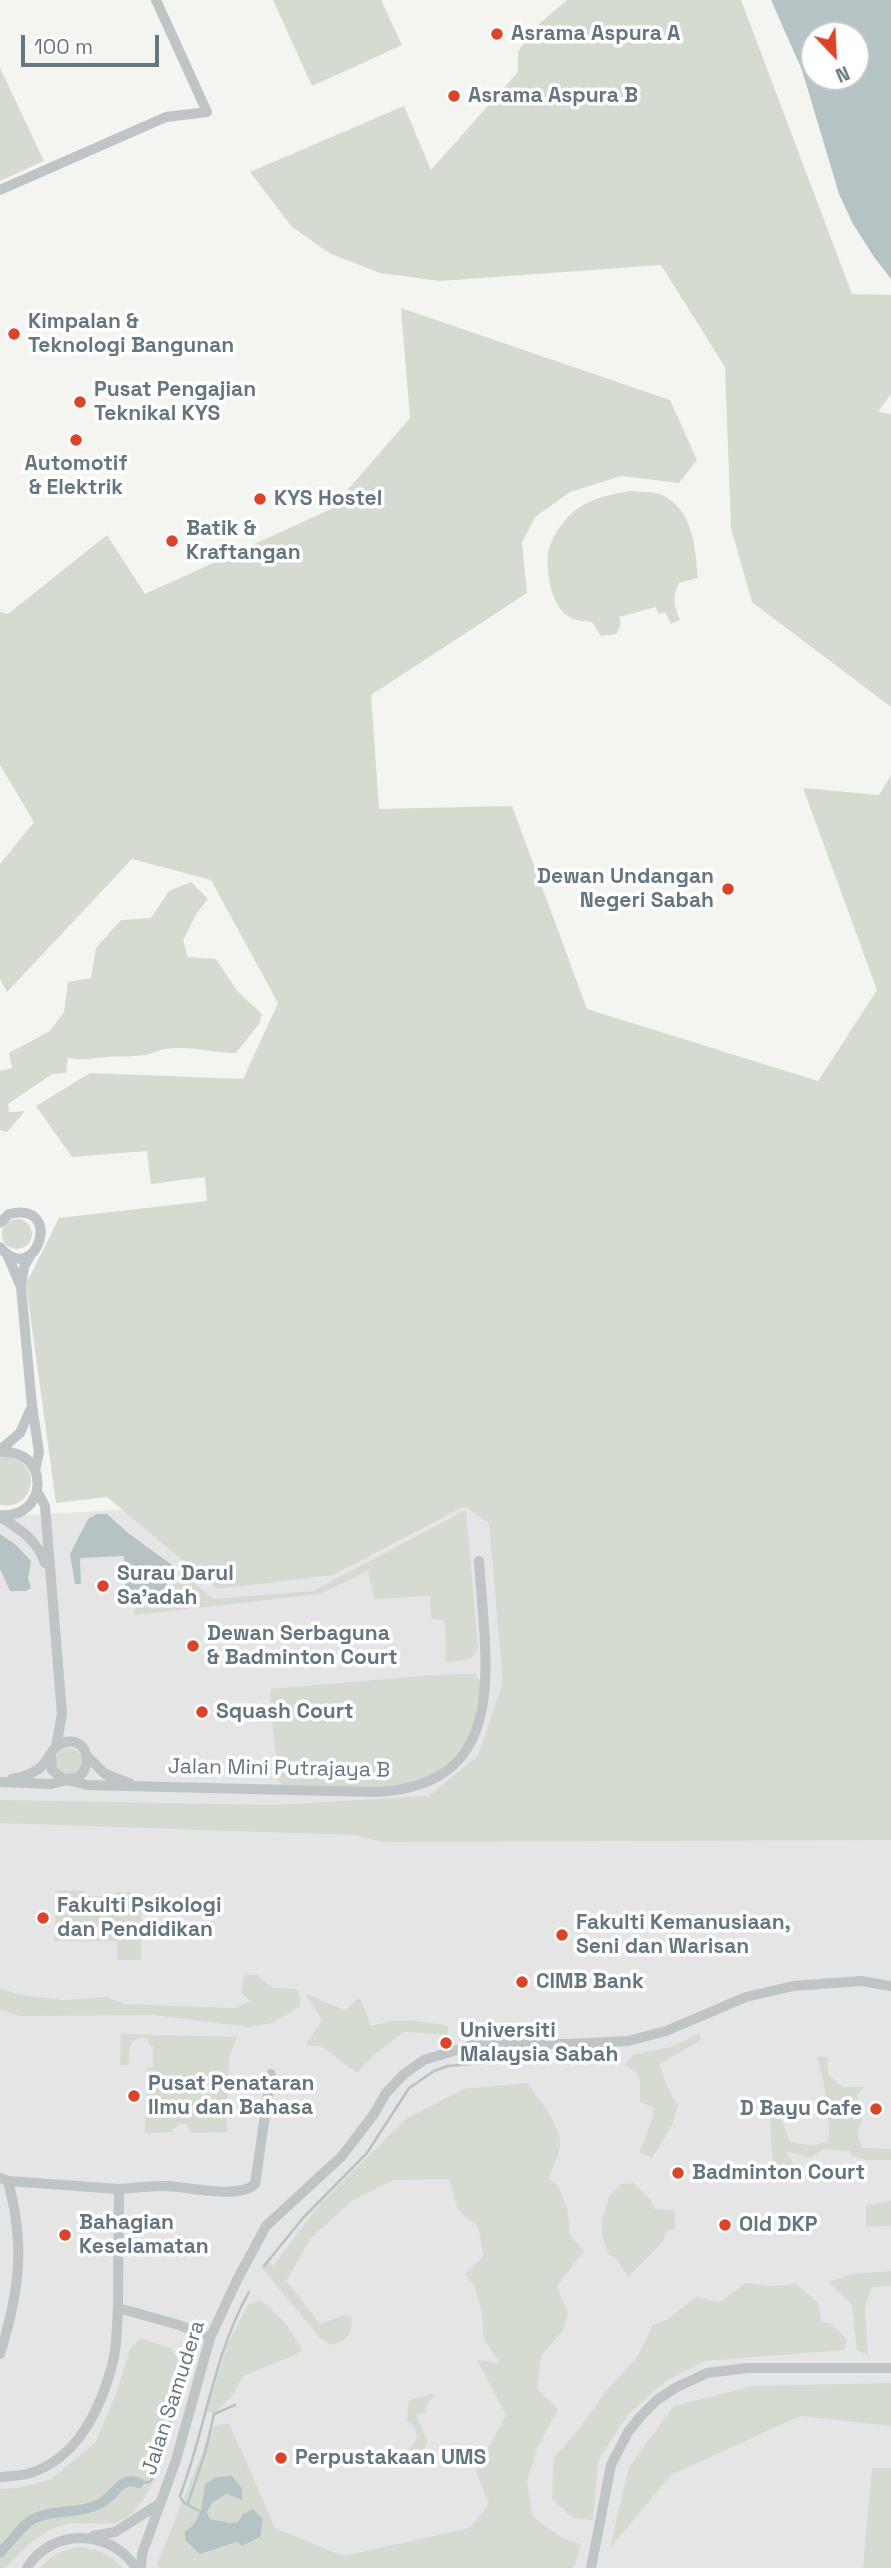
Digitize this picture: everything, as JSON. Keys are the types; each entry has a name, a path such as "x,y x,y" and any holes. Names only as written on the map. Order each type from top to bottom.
{"street":[{"path":"0,190 166,117 207,113 156,0"},
{"path":"1,1221 17,1212 34,1218 40,1225 42,1234 39,1245 24,1267 20,1287 39,1451 37,1491 45,1506 62,1714 52,1770 58,1777 68,1780 78,1778 85,1772 88,1757"},
{"path":"4,1250 19,1257 31,1254"},
{"path":"4,1250 20,1287"},
{"path":"0,1451 20,1433 32,1406"},
{"path":"0,1451 22,1456 36,1471"},
{"path":"0,1516 21,1511 31,1503 37,1491"},
{"path":"0,1516 17,1527 37,1547 50,1580"},
{"name":"Jalan Mini Putrajaya B","path":"1,1782 51,1784 68,1780 86,1784 395,1792 444,1775 456,1764 479,1726 485,1701 479,1561"},
{"path":"62,1714 88,1757 105,1774 135,1785"},
{"path":"1,1782 25,1777 41,1767 54,1750 65,1742 80,1745"},
{"name":"Jalan Samudera","path":"139,2568 176,2460 210,2338 237,2280 267,2226 342,2156 386,2092 404,2074 424,2060 479,2043 584,2044 628,2041 666,2031 746,1997 793,1986 861,1981 891,1986"},
{"path":"0,2354 18,2261 17,2228 4,2179 119,2189 164,2186 230,2192 251,2188 256,2183 271,2074"},
{"path":"0,2477 27,2474 52,2463 71,2447 90,2422 105,2388 114,2354 118,2308 119,2189"},
{"path":"118,2308 179,2325 210,2338"},
{"path":"591,2568 611,2465 628,2432 641,2416 657,2400 675,2388 707,2373 747,2368 891,2368"},
{"path":"27,2568 42,2550 56,2542 115,2532 159,2504"},
{"path":"86,2537 102,2540 120,2550 139,2568"}],"shaded area":[{"path":"273,0 381,0 402,45 312,86"},
{"path":"567,0 741,0 852,294 891,295 891,394 878,412 891,414 891,707 752,602 731,528 725,367 661,265 440,281 380,273 331,254 292,227 250,172 404,106 431,170 518,72 518,52 532,30"},
{"path":"771,0 891,0 891,279 853,224 839,194 808,91 870,91 870,21 800,21 800,65"},
{"path":"0,68 44,161 0,181"},
{"path":"401,308 670,400 697,460 679,483 621,476 570,492 535,517 522,543 527,593 371,695 379,809 512,806 587,1009 818,1081 877,990 803,788 879,795 891,775 891,1840 384,1842 353,1835 0,1823 0,1800 274,1805 429,1796 478,1756 503,1683 489,1523 465,1506 333,1575 217,1589 107,1497 56,1503 26,1284 59,1218 207,1201 205,1177 151,1184 147,1151 72,1157 36,1106 90,1073 243,1079 278,1003 211,880 132,859 7,992 0,979 0,864 34,822 0,765 0,612 8,614 107,535 145,594 331,509 410,418"},
{"path":"629,491 659,494 681,510 691,531 698,578 679,583 675,602 680,620 671,624 665,612 658,614 656,607 619,617 621,624 616,634 601,636 592,622 573,619 559,606 549,580 548,553 551,542 565,520 579,507 593,500"},
{"path":"191,882 208,899 197,913 183,940 188,957 216,959 238,992 262,1014 259,1024 236,1053 174,1048 139,1056 68,1058 66,1073 52,1074 8,1104 9,1112 25,1111 7,1132 0,1130 0,1071 12,1068 9,1053 50,1031 64,1012 68,982 91,978 96,948 121,920 151,918 169,891"},
{"path":"17,1219 28,1223 32,1234 28,1245 17,1249 6,1245 2,1234 6,1223"},
{"path":"4,1456 17,1459 30,1474 28,1493 13,1505 0,1505 0,1458"},
{"name":"Universiti Malaysia Sabah","path":"891,1463 891,2568 0,2568 0,1517"},
{"path":"466,1510 478,1649 471,1659 446,1662 445,1621 431,1619 430,1596 375,1599 368,1571 320,1594 134,1615 136,1607 165,1597 180,1571 213,1599 313,1591"},
{"path":"97,1514 107,1514 172,1565 174,1572 161,1594 132,1603 126,1599 124,1556 80,1558 81,1584 75,1584 70,1554 88,1519"},
{"path":"0,1534 16,1545 31,1561 28,1579 31,1588 26,1591 10,1591 0,1569"},
{"path":"475,1674 481,1683 468,1737 452,1759 430,1776 406,1787 380,1790 285,1787 279,1782 270,1705 271,1689 432,1675"},
{"path":"69,1748 78,1752 82,1761 78,1770 69,1774 60,1770 56,1761 60,1752"},
{"path":"57,1890 83,1891 83,1896 114,1896 114,1892 142,1893 141,1960 117,1960 117,1941 54,1941"},
{"path":"244,1975 257,1975 273,1988 296,1989 301,1998 299,2007 272,2023 249,2027 154,2015 21,2016 0,2010 0,1988 20,1995 65,2000 107,1997 124,2004 235,2008 250,2001 242,1993"},
{"path":"306,1994 344,2010 360,1998 371,2026 419,2021 448,2026 448,2035 404,2032 376,2053 357,2073 321,2046 306,2045 322,2020"},
{"path":"700,2033 700,2041 659,2064 678,2106 672,2125 652,2158 640,2152 653,2116 653,2107 640,2102 640,2082 636,2072 625,2065 632,2055 672,2047"},
{"path":"121,2034 237,2037 229,2056 227,2132 192,2133 186,2124 180,2124 173,2132 145,2133 147,2069 153,2067 153,2046 148,2044 148,2038 137,2038 131,2044 129,2065 120,2065"},
{"path":"817,2057 829,2057 829,2076 843,2087 864,2087 857,2095 862,2121 857,2132 862,2148 891,2149 891,2160 867,2160 852,2156 850,2151 823,2149 810,2158 786,2151 797,2170 797,2182 786,2182 773,2172 770,2110 777,2108 789,2141 812,2146 828,2141 828,2108"},
{"path":"527,2083 547,2110 560,2141 548,2178 558,2186 568,2211 570,2235 584,2251 557,2286 568,2314 562,2332 541,2355 537,2389 558,2409 537,2448 527,2482 533,2517 562,2538 581,2544 575,2565 572,2568 160,2568 157,2564 213,2426 229,2423 275,2528 343,2556 470,2528 489,2504 476,2472 506,2415 477,2360 500,2363 484,2339 482,2312 474,2285 465,2274 484,2256 478,2227 458,2210 449,2179 393,2180 353,2200 310,2239 287,2280 284,2278 320,2324 344,2315 351,2317 351,2328 346,2339 332,2345 321,2339 261,2267 268,2261 273,2266 319,2205 407,2118 464,2089","holes":["205,2485 242,2499 227,2494 213,2502 207,2512 210,2520 230,2523 239,2522 243,2514 237,2542 217,2549 185,2531 198,2517"]},
{"path":"633,2183 651,2201 655,2209 675,2210 675,2229 666,2231 663,2242 628,2277 616,2258 608,2254 602,2219 609,2196 621,2184"},
{"path":"891,2201 891,2226 866,2227 866,2205"},
{"path":"891,2271 891,2286 871,2287 865,2308 868,2355 857,2350 852,2304 828,2282 852,2274"},
{"path":"745,2283 775,2286 796,2284 819,2304 821,2321 831,2324 847,2339 844,2350 705,2361 667,2380 628,2414 598,2461 593,2520 573,2518 552,2499 554,2457 637,2357 653,2325 668,2319 696,2297 720,2302"},
{"path":"260,2299 286,2324 302,2349 297,2354 243,2376 232,2396 214,2413 206,2411 228,2343 248,2305"},
{"path":"140,2338 171,2348 185,2373 170,2435 143,2501 130,2515 114,2523 76,2523 54,2528 37,2538 6,2568 0,2568 0,2489 50,2480 95,2443 116,2394 130,2349"},
{"path":"891,2383 891,2426 800,2416 671,2475 610,2548 629,2467 674,2406 753,2386"},
{"path":"435,2395 427,2404 426,2413 416,2415 428,2442 424,2450 419,2452 409,2449 417,2438 415,2428 407,2421 409,2400"},
{"path":"872,2468 891,2468 891,2568 863,2568"},
{"path":"232,2476 242,2489 242,2500 227,2494 213,2502 207,2512 210,2519 238,2522 243,2514 253,2509 263,2519 260,2537 242,2546 237,2542 200,2554 185,2540 185,2531 198,2517 205,2484 217,2477"},
{"path":"79,2547 103,2553 123,2568 40,2568 58,2554"}],"waterway":[{"path":"264,2266 303,2218 367,2153 409,2088 434,2071 448,2066 493,2062"},
{"path":"199,2511 183,2502 180,2496 218,2367 249,2292"},
{"path":"139,2483 150,2482 158,2468 182,2375"},
{"path":"188,2503 205,2453 214,2414 235,2405"},
{"path":"0,2553 30,2521 48,2514 96,2506 123,2484 133,2481 139,2483"}],"place":[{"name":"Asrama Aspura A","path":"497,34"},
{"name":"Asrama Aspura B","path":"454,96"},
{"name":"Kimpalan & Teknologi Bangunan","path":"14,334"},
{"name":"Pusat Pengajian Teknikal KYS","path":"80,402"},
{"name":"Automotif & Elektrik","path":"76,440"},
{"name":"KYS Hostel","path":"260,499"},
{"name":"Batik & Kraftangan","path":"172,541"},
{"name":"Dewan Undangan Negeri Sabah","path":"728,889"},
{"name":"Surau Darul Sa'adah","path":"103,1586"},
{"name":"Dewan Serbaguna & Badminton Court","path":"193,1646"},
{"name":"Squash Court","path":"202,1712"},
{"name":"Fakulti Psikologi dan Pendidikan","path":"43,1918"},
{"name":"Fakulti Kemanusiaan, Seni dan Warisan","path":"562,1935"},
{"name":"CIMB Bank","path":"522,1982"},
{"name":"Universiti Malaysia Sabah","path":"446,2043"},
{"name":"Pusat Penataran Ilmu dan Bahasa","path":"134,2096"},
{"name":"D Bayu Cafe","path":"876,2109"},
{"name":"Badminton Court","path":"678,2173"},
{"name":"Old DKP","path":"725,2225"},
{"name":"Bahagian Keselamatan","path":"65,2235"},
{"name":"Perpustakaan UMS","path":"281,2458"}]}
